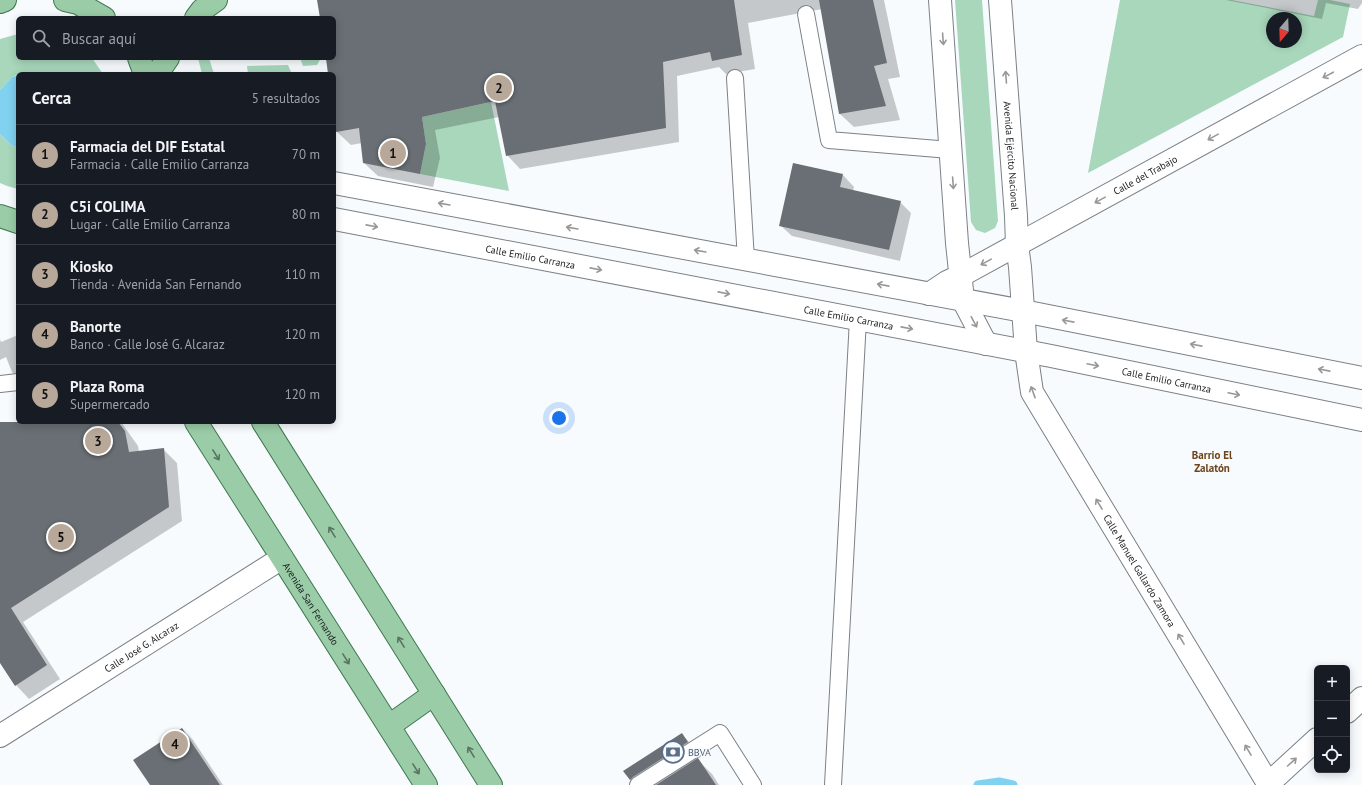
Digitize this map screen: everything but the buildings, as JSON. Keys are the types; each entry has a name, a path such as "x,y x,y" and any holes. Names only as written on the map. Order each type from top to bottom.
{"main road":[{"path":"72,1 103,0"},
{"path":"198,16 202,10 216,0"},
{"path":"72,1 100,16"},
{"path":"140,60 144,72"},
{"path":"158,72 167,60"},
{"path":"0,216 16,221"},
{"name":"Avenida San Fernando","path":"197,424 426,785"},
{"path":"264,424 491,785"},
{"path":"389,726 434,694"}],"street":[{"path":"940,0 950,150 963,300 986,344"},
{"name":"Avenida Ejército Nacional","path":"1000,0 1023,311"},
{"name":"Calle del Trabajo","path":"929,294 947,282 1362,56"},
{"path":"336,183 1023,311 1362,378"},
{"name":"Calle Emilio Carranza","path":"336,219 1026,351 1362,420"},
{"name":"Calle Manuel Gallardo Zamora","path":"1023,311 1026,351 1032,392 1268,784"},
{"name":"Calle José G. Alcaraz","path":"0,736 282,558"},
{"path":"1350,709 1362,698"},
{"path":"1268,784 1314,742"}],"lane":[{"path":"806,14 829,140 950,150"},
{"path":"735,78 746,260"},
{"path":"833,785 858,319"},
{"path":"0,384 16,382"},
{"path":"638,785 720,733 753,785"}],"green space":[{"path":"955,0 982,0 998,221 995,228 985,233 976,230 971,222"},
{"path":"1120,0 1232,0 1294,12 1266,12 1266,48 1302,48 1302,14 1314,16 1318,0 1330,0 1350,4 1343,37 1088,173"},
{"path":"16,35 16,60 93,60 102,72 16,72 16,75 12,77 0,90 0,39"},
{"path":"198,60 210,60 213,72 202,72"},
{"path":"301,60 320,60 317,65 303,66"},
{"path":"288,65 291,72 248,72 247,66"},
{"path":"491,102 509,191 420,174 426,144 422,117"},
{"path":"0,134 11,145 16,147 16,188 0,183"}],"water":[{"path":"16,76 16,147 11,145 0,134 0,90 12,77"}],"waterway":[{"path":"978,785 999,782 1013,785"}],"place":[{"name":"C5i COLIMA","path":"499,88"},
{"name":"Farmacia del DIF Estatal","path":"393,153"},
{"name":"Kiosko","path":"98,441"},
{"name":"Plaza Roma","path":"61,537"},
{"name":"Banorte","path":"175,744"},
{"name":"BBVA","path":"673,752"}],"district":[{"name":"Barrio El Zalatón","path":"1212,461"}]}
